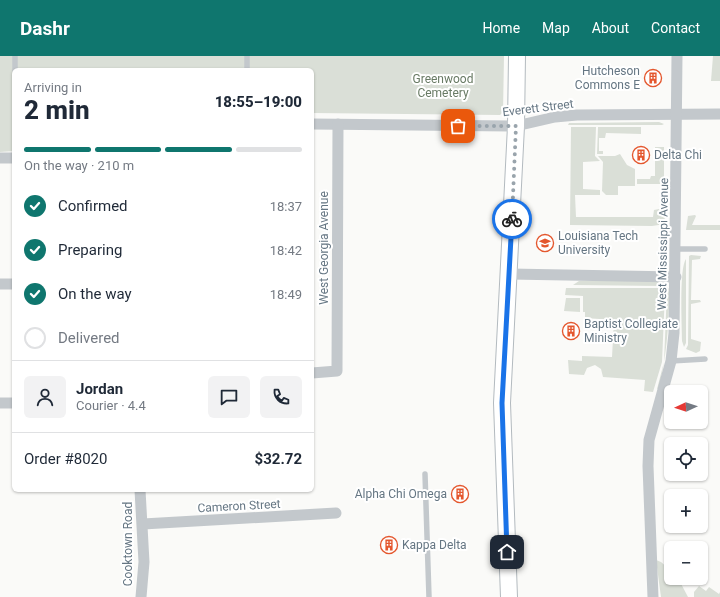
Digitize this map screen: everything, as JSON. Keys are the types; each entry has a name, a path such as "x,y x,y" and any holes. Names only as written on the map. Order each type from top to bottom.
{"main road":[{"path":"509,597 502,403 510,274 516,126 516,56"}],"street":[{"name":"West Mississippi Avenue","path":"653,597 648,466 649,440 671,361 676,277 678,114 677,56"},
{"name":"Everett Street","path":"314,124 516,126 555,117 570,116 720,114"},
{"name":"West Georgia Avenue","path":"314,373 337,371 338,124"},
{"path":"0,158 12,158"},
{"path":"510,274 676,277"},
{"path":"0,284 12,284"},
{"path":"0,403 12,403"},
{"name":"Cooktown Road","path":"140,492 143,524 143,568 140,597"},
{"name":"Cameron Street","path":"143,524 336,513"}],"lane":[{"path":"15,56 15,68"},
{"path":"246,56 247,68"},
{"path":"676,249 705,250"},
{"path":"671,361 705,359"},
{"path":"425,474 429,597"}],"green space":[{"name":"Greenwood Cemetery","path":"0,56 504,56 503,112 500,115 314,113 314,68 12,68 12,151 0,152"},
{"path":"713,56 720,56 720,81 711,81"},
{"path":"659,122 664,124 568,125 569,123"},
{"path":"571,127 596,127 595,156 600,161 583,162 583,189 600,190 600,195 575,195 576,217 653,217 654,210 664,208 665,224 652,226 570,225"},
{"path":"598,127 641,127 641,134 606,133 605,138 599,138 599,151 603,151 603,154 597,154"},
{"path":"655,147 664,147 664,184 637,184 637,179 650,179 651,176 655,176"},
{"path":"620,154 627,165 635,169 635,186 618,186 618,195 606,195 602,191 603,162 598,156 615,156"},
{"path":"688,216 696,216 692,225 720,225 720,230 686,230"},
{"path":"689,256 701,256 700,259 692,260 691,300 700,300 701,302 691,304 691,339 701,342 700,351 696,353 686,349 688,345"},
{"path":"686,259 686,343 684,347 682,341 681,311 682,274"},
{"path":"579,281 657,281 661,283 661,286 573,285"},
{"path":"664,284 669,289 669,309 664,362 667,290"},
{"path":"566,288 663,288 665,292 662,362 653,392 644,391 645,380 603,377 601,369 595,365 587,368 584,375 569,374 568,360 582,361 582,356 612,357 614,320 585,318 585,312 583,312 583,296 565,295"},
{"path":"566,298 580,298 580,312 564,311"},
{"path":"664,362 659,388 657,389"},
{"path":"656,560 664,565 664,585 682,585 688,597 661,597"},
{"path":"699,586 706,591 709,587 719,594 720,592 720,597 694,597 694,592"}],"way so far":[{"path":"458,126 516,126 512,219"}],"place":[{"name":"Hutcheson Commons E","path":"653,78"},
{"name":"Delta Chi","path":"641,155"},
{"name":"Louisiana Tech University","path":"545,243"},
{"name":"Baptist Collegiate Ministry","path":"571,331"},
{"name":"Alpha Chi Omega","path":"460,494"},
{"name":"Kappa Delta","path":"389,545"}],"route":[{"path":"507,552 502,403 512,219"}]}
